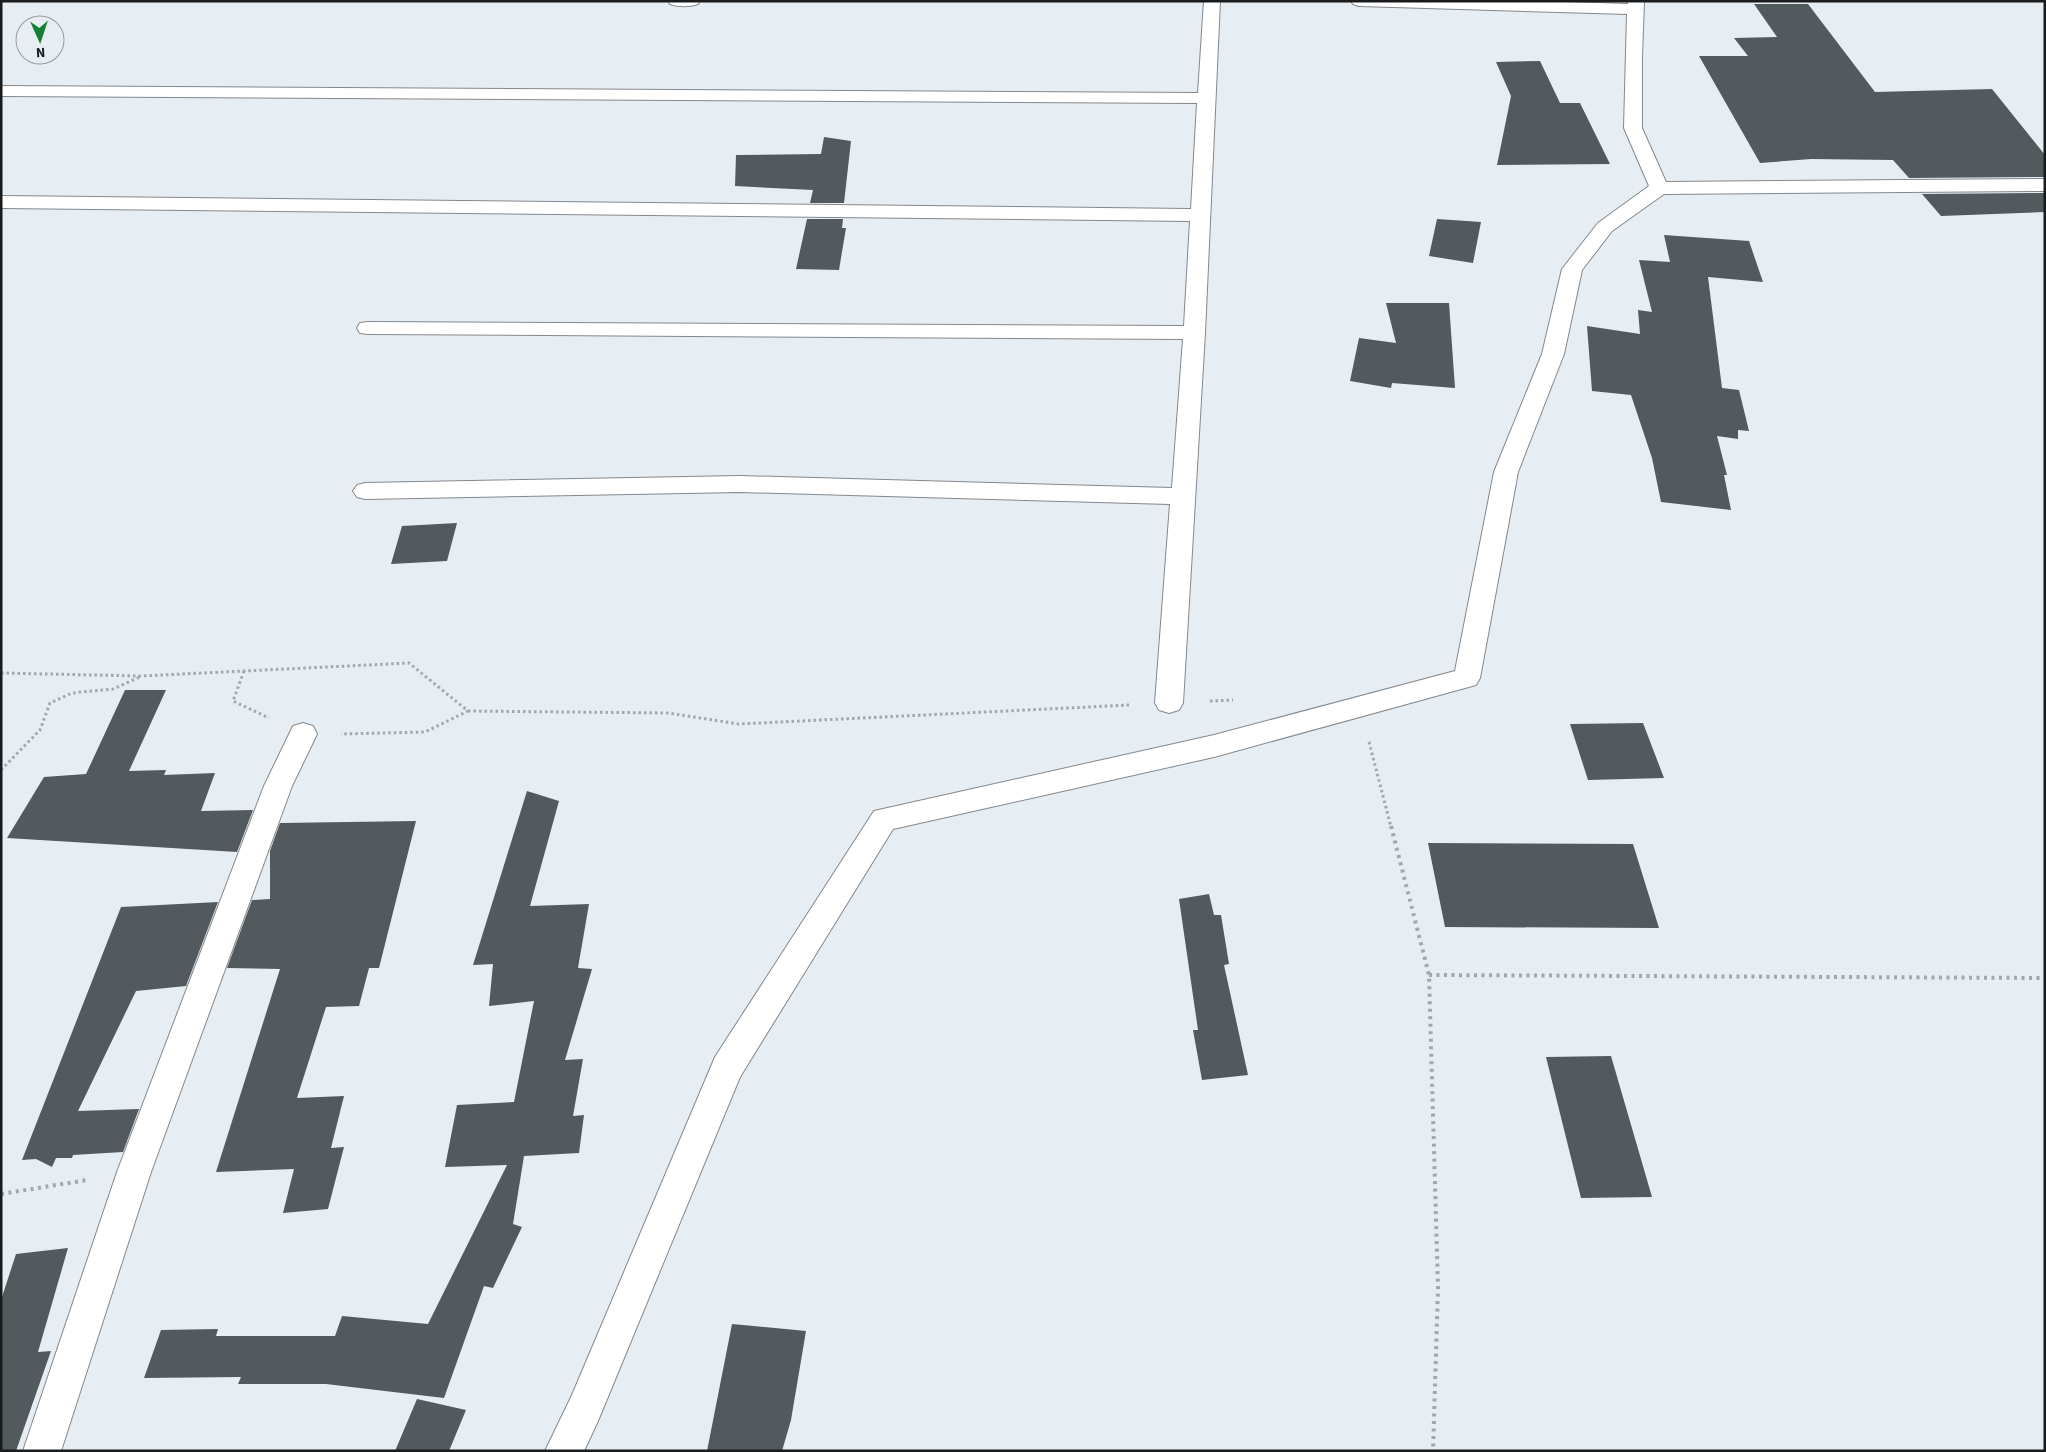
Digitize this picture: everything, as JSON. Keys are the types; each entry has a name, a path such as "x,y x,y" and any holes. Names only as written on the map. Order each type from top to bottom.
{"street":[{"path":"676,1 692,1"},
{"path":"1169,703 1194,333 1212,1"},
{"path":"1359,1 1636,5 1633,128 1659,188"},
{"path":"1,91 1206,98"},
{"path":"564,1451 585,1408 727,1068 884,819 1204,748 1467,678 1506,472 1552,354 1572,270 1605,227 1659,188 2045,185"},
{"path":"1,202 357,208 769,208 1200,215"},
{"path":"368,328 1194,333"},
{"path":"364,491 740,484 1182,496"},
{"path":"42,1451 134,1172 278,786 303,734"}],"path":[{"path":"1,674 141,676 409,663 468,711"},
{"path":"244,671 233,701 303,734 425,732 468,711 668,713 739,724 1238,700"},
{"path":"1,770 40,730 50,702 72,693 113,689 141,676"},
{"path":"1360,708 1429,975 1438,1288 1434,1451"},
{"path":"1429,975 2045,978"},
{"path":"1,1194 134,1172"}],"building":[{"path":"1754,4 1808,4 1875,92 1992,89 2045,155 2045,177 1909,178 1893,160 1811,159 1760,163 1699,56 1748,56 1734,38 1777,37"},
{"path":"1540,61 1560,103 1580,103 1610,164 1497,165 1511,96 1496,62"},
{"path":"824,137 851,141 844,203 810,203 813,190 735,186 736,155 821,154"},
{"path":"2045,193 2045,212 1941,216 1922,194"},
{"path":"807,219 843,219 842,228 846,228 839,270 796,269"},
{"path":"1437,219 1481,222 1473,263 1429,256"},
{"path":"1664,235 1749,241 1763,282 1708,277 1722,388 1739,390 1749,431 1738,430 1738,439 1717,436 1727,475 1724,475 1731,510 1661,502 1652,458 1631,395 1592,391 1587,326 1640,334 1638,310 1652,312 1639,260 1670,262"},
{"path":"1386,303 1449,303 1455,388 1392,383 1391,388 1350,381 1359,338 1396,343"},
{"path":"457,523 447,561 391,564 402,526"},
{"path":"125,690 166,690 129,771 166,770 164,775 215,773 201,811 253,810 237,852 7,838 44,777 86,774"},
{"path":"1643,723 1664,778 1588,780 1570,724"},
{"path":"527,791 559,801 530,906 589,904 578,968 592,969 565,1060 583,1059 573,1116 584,1115 579,1153 524,1156 513,1224 522,1227 493,1288 484,1286 444,1398 326,1384 238,1384 241,1377 144,1378 161,1330 218,1329 216,1336 335,1336 342,1316 428,1324 507,1165 445,1167 457,1105 514,1102 534,1001 489,1006 493,964 473,965"},
{"path":"416,821 379,968 369,968 359,1006 326,1007 297,1098 344,1096 331,1148 344,1147 328,1209 283,1213 294,1169 216,1172 280,969 227,968 252,900 270,899 270,851 280,823"},
{"path":"1428,843 1633,844 1659,928 1445,927"},
{"path":"1209,894 1214,915 1221,915 1229,964 1224,965 1248,1075 1202,1080 1193,1030 1198,1030 1179,899"},
{"path":"218,902 186,986 136,991 78,1111 139,1109 123,1152 56,1158 52,1167 36,1159 22,1160 121,907"},
{"path":"1611,1056 1652,1197 1581,1198 1546,1057"},
{"path":"68,1248 38,1352 51,1351 16,1451 1,1451 1,1300 16,1254"},
{"path":"732,1324 806,1331 791,1420 782,1451 707,1451"},
{"path":"417,1399 466,1410 449,1451 395,1451"}]}
